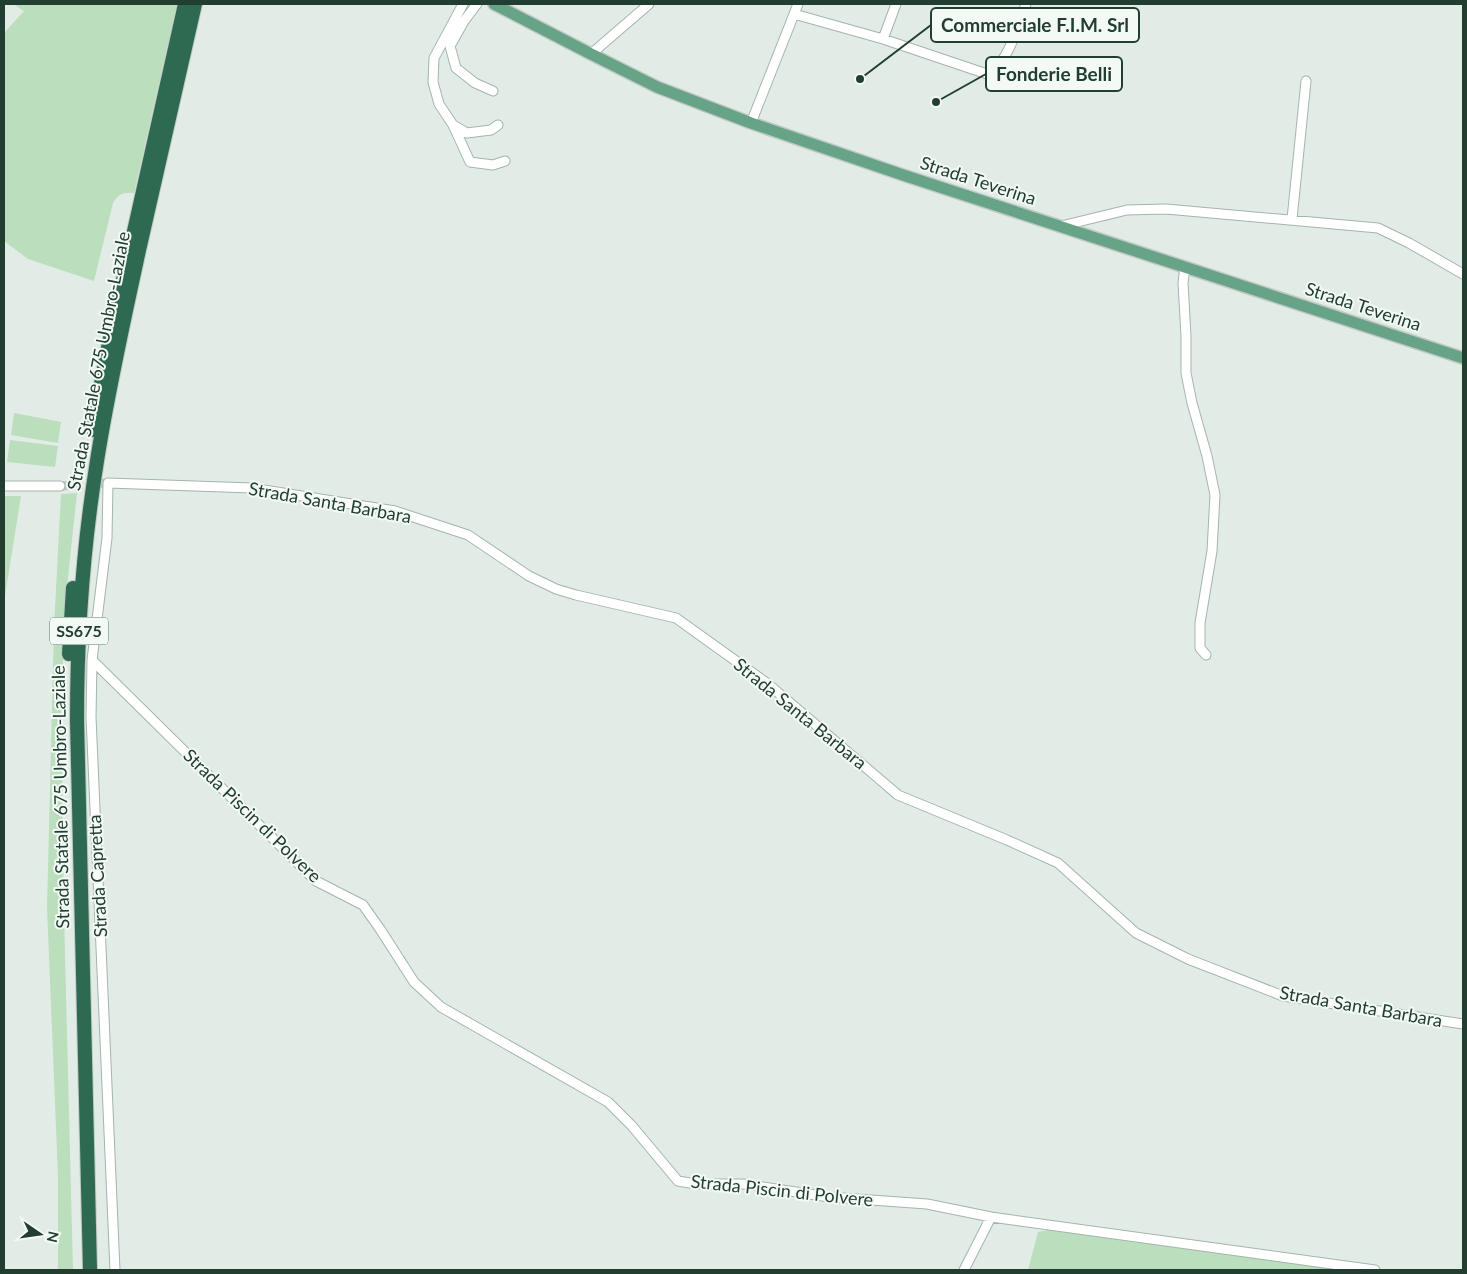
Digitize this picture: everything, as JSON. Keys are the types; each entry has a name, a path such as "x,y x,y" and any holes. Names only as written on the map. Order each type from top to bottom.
{"highway":[{"name":"Strada Statale 675 Umbro-Laziale","path":"81,1270 67,720 70,623 79,524 96,406 185,4"},
{"name":"Strada Statale 675 Umbro-Laziale","path":"90,1270 76,720 83,578 90,509 105,409 120,334 195,4"}],"main road":[{"name":"Strada Teverina","path":"494,4 657,87 751,123 903,175 1463,358"}],"street":[{"path":"463,4 434,58 433,82 439,104 453,125 470,162 493,165 505,161"},
{"path":"477,4 464,21 450,46 456,68 475,83 493,92"},
{"path":"591,54 649,4"},
{"path":"751,123 798,4"},
{"path":"883,38 896,4"},
{"path":"794,14 883,38 990,75 996,69 1010,46 1026,4"},
{"path":"1292,219 1306,81"},
{"path":"453,125 467,133 491,130 498,125"},
{"path":"1061,226 1127,210 1156,209 1292,219 1378,228 1409,243 1463,274"},
{"path":"1185,267 1183,283 1186,373 1192,403 1208,456 1215,495 1212,550 1200,623 1200,648 1206,654"},
{"name":"Strada Capretta","path":"108,483 107,538 92,660 91,717 115,1270"},
{"name":"Strada Santa Barbara","path":"108,483 252,488 395,511 468,535 529,576 556,589 676,618 768,684 898,795 1007,840 1058,864 1136,933 1188,959 1283,996 1463,1024"},
{"path":"4,486 60,486"},
{"name":"Strada Piscin di Polvere","path":"92,660 316,881 363,905 414,982 441,1007 608,1102 632,1126 678,1181 696,1184 744,1184 830,1196 927,1204 991,1217 1374,1270"},
{"path":"964,1270 991,1217"}],"green space":[{"path":"13,4 177,4 134,193 121,194 113,203 94,281 28,259 4,241 4,33 24,11"},
{"path":"14,413 61,422 58,443 11,435"},
{"path":"10,440 58,446 55,467 7,462"},
{"path":"77,493 67,587 61,697 64,915 73,1270 58,1270 58,1176 47,908 54,627 61,494"},
{"path":"4,496 21,496 5,596 4,595"},
{"path":"1054,1229 1350,1270 1028,1270 1038,1232"}],"tunnel":[{"path":"60,486 108,483"}],"place":[{"name":"Commerciale F.I.M. Srl","path":"860,79"},
{"name":"Fonderie Belli","path":"936,102"}]}
